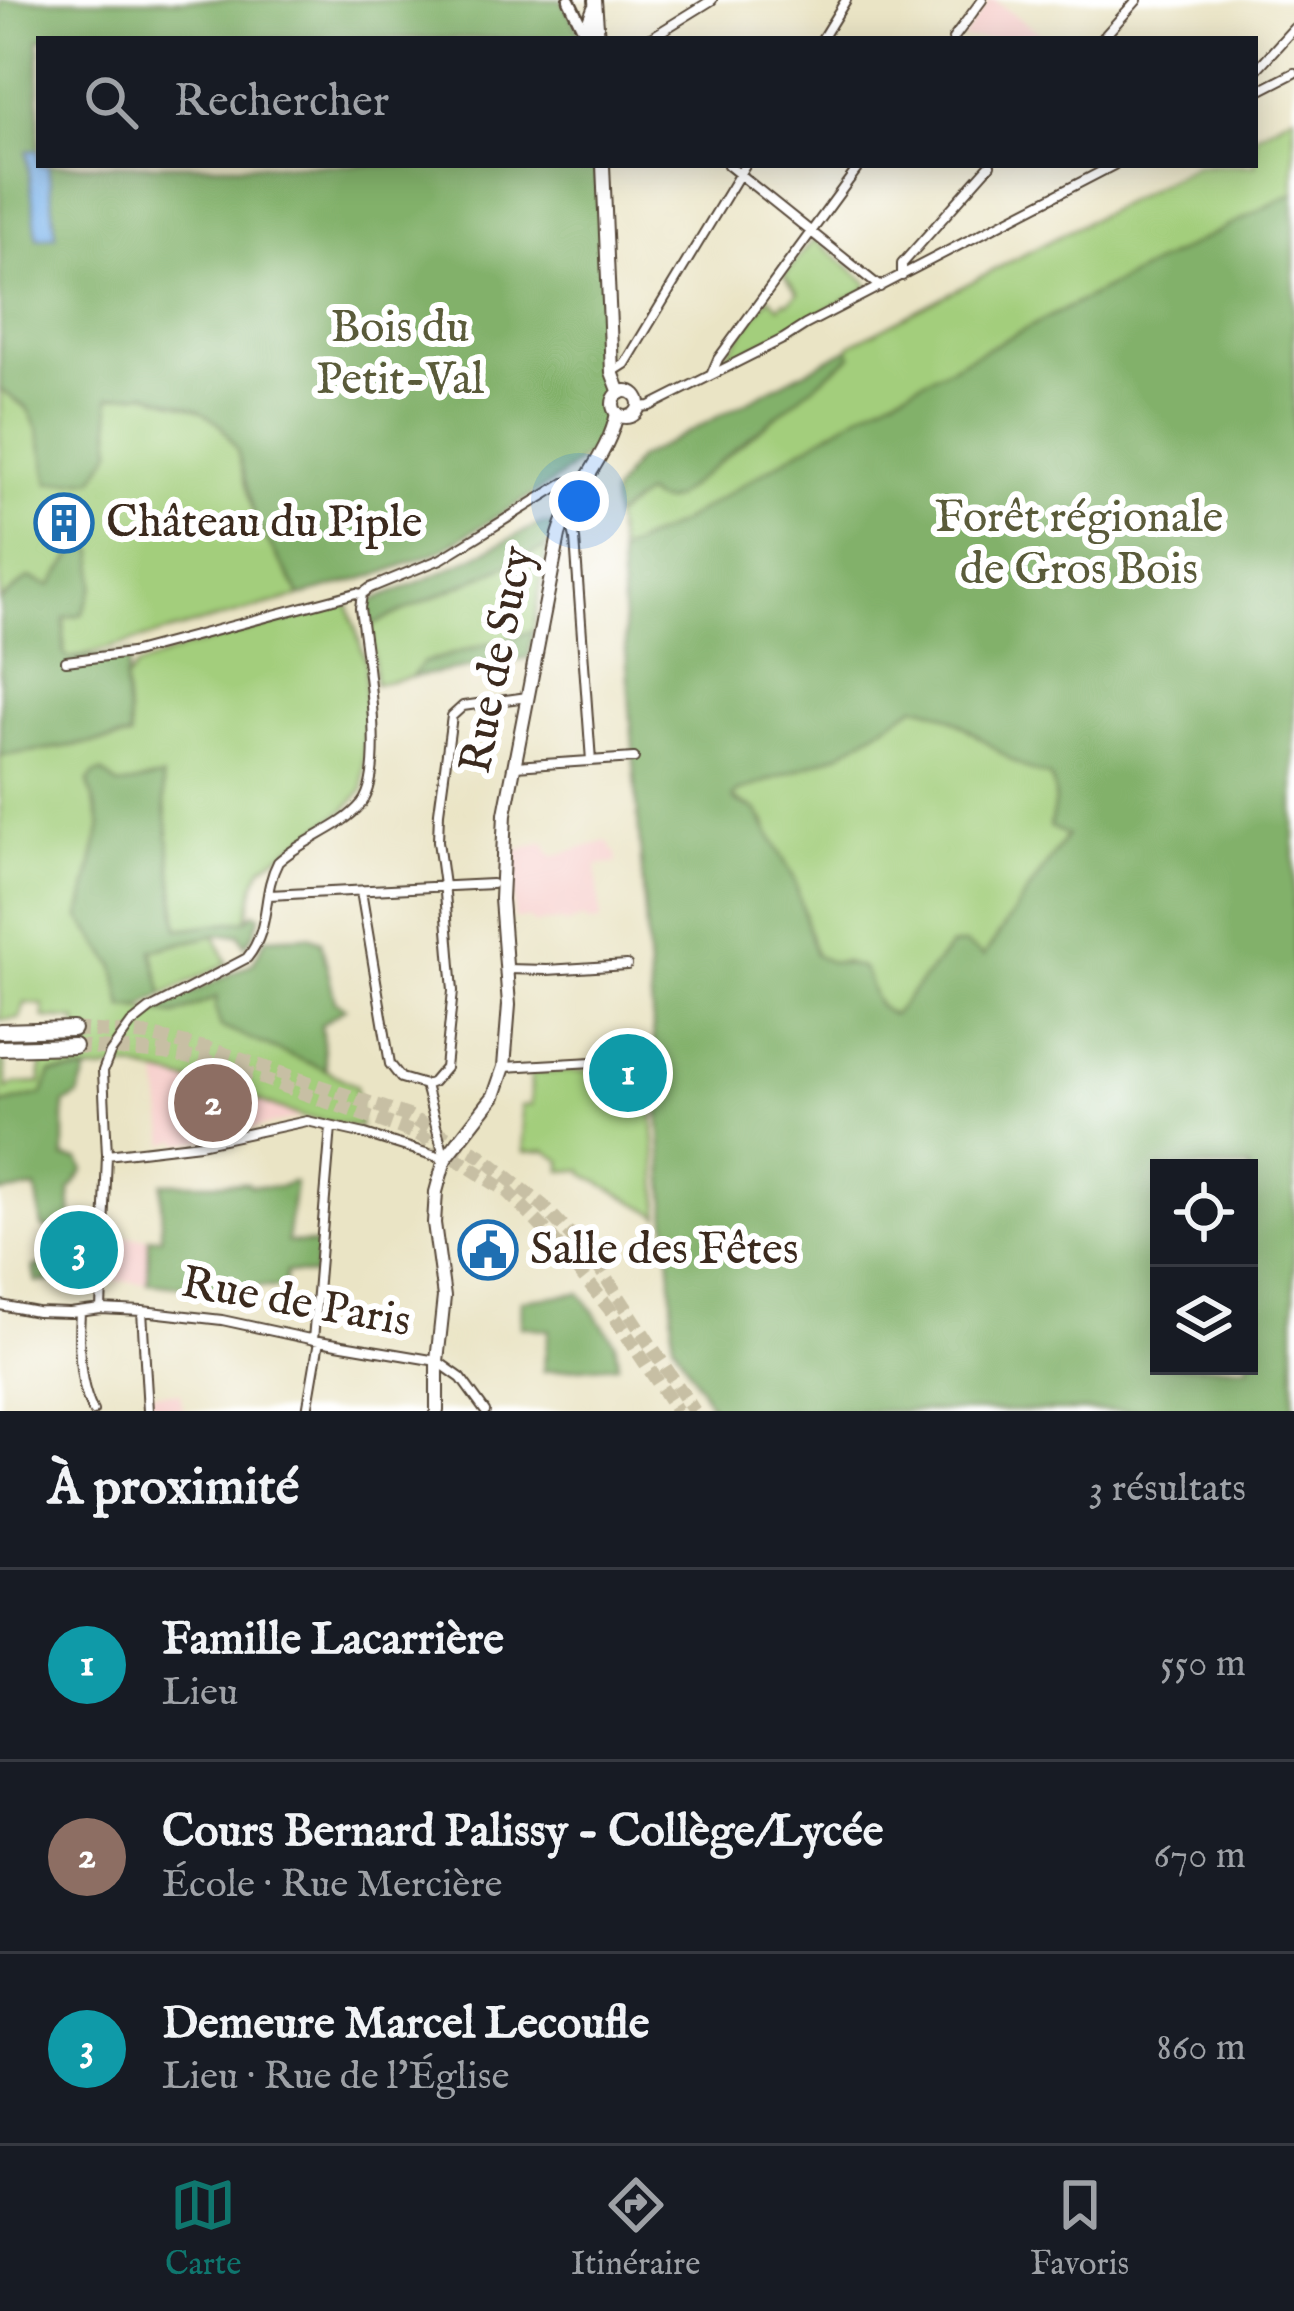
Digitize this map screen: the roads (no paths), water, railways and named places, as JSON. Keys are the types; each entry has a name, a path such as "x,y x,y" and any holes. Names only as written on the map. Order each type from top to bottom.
{"highway":[{"path":"0,1031 73,1029"},
{"path":"0,1048 74,1046"}],"main road":[{"path":"603,168 612,372 620,393"},
{"path":"632,392 640,407 635,414 618,419 613,404 620,393 632,392"},
{"name":"Rue de Sucy","path":"437,1411 444,1297 434,1218 436,1192 445,1159 494,1096 504,1067 509,1005 503,849 513,766 553,561 570,505 618,419"}],"street":[{"path":"655,36 712,0"},
{"path":"824,36 846,0"},
{"path":"955,36 982,0"},
{"path":"1105,36 1137,0"},
{"path":"572,5 592,24"},
{"path":"1258,68 1294,28"},
{"path":"1258,91 1294,73"},
{"path":"711,374 858,168"},
{"path":"902,276 905,260 987,168"},
{"path":"640,407 650,406 1108,168"},
{"path":"612,372 625,364 742,170 880,287"},
{"path":"100,1309 107,1155 103,1071 130,1024 248,958 262,935 278,862 361,805 371,783 373,704 362,595 442,559 564,484 584,480"},
{"path":"550,493 560,493 572,516 591,760"},
{"path":"66,661 131,653 362,595"},
{"path":"361,891 389,1064 401,1078 425,1085 440,1076 448,1055 453,991 438,841 452,716 463,706 527,697"},
{"path":"513,766 634,758"},
{"path":"269,895 492,884"},
{"path":"507,969 627,964"},
{"path":"504,1067 646,1059"},
{"path":"425,1085 445,1159"},
{"path":"107,1155 200,1144 307,1121 445,1159"},
{"path":"307,1411 331,1127"},
{"name":"Rue de Paris","path":"0,1305 37,1312 100,1309 222,1320 437,1361"},
{"path":"142,1311 148,1411"},
{"path":"80,1313 82,1370 93,1411"},
{"path":"437,1361 461,1378 485,1411"}],"water":[{"path":"36,150 36,168 48,168 56,236 37,238 27,151"}],"tunnel":[{"path":"73,1029 148,1035 213,1050 408,1116 481,1156 543,1206 595,1261 694,1411"},
{"path":"74,1046 165,1053 210,1062 420,1135 508,1192 545,1230 609,1308 677,1411"}],"place":[{"name":"Château du Piple","path":"64,523"},
{"name":"Famille Lacarrière","path":"628,1073"},
{"name":"Cours Bernard Palissy - Collège/Lycée","path":"213,1103"},
{"name":"Demeure Marcel Lecoufle","path":"79,1250"},
{"name":"Salle des Fêtes","path":"488,1250"}],"park label":[{"name":"Bois du Petit-Val","path":"400,354"},
{"name":"Forêt régionale de Gros Bois","path":"1079,544"}]}
